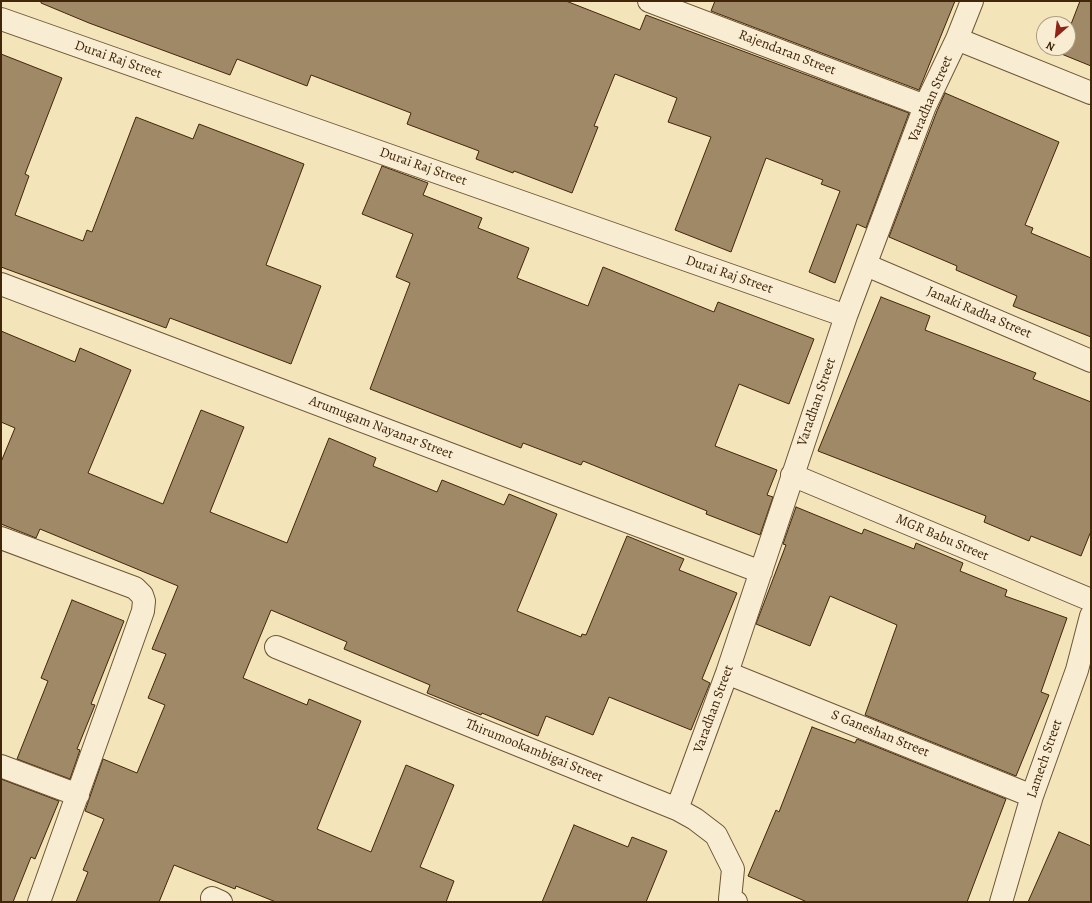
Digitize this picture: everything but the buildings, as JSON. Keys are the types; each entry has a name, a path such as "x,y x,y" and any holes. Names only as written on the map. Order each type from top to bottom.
{"street":[{"name":"Rajendaran Street","path":"649,1 925,106"},
{"name":"Varadhan Street","path":"677,809 727,673 846,316 925,106 957,39 972,1"},
{"name":"Durai Raj Street","path":"1,18 846,316"},
{"path":"957,39 1091,93"},
{"name":"Janaki Radha Street","path":"866,265 1091,362"},
{"name":"Arumugam Nayanar Street","path":"1,284 761,572"},
{"name":"MGR Babu Street","path":"792,475 1091,600"},
{"path":"1,538 135,588 142,595 144,601 143,611 39,902"},
{"name":"Lamech Street","path":"1000,902 1032,796 1084,672 1091,616"},
{"name":"Thirumookambigai Street","path":"276,647 677,809 695,819 716,835 733,869 731,901"},
{"name":"S Ganeshan Street","path":"727,673 1032,796"},
{"path":"1,766 78,795"}]}
